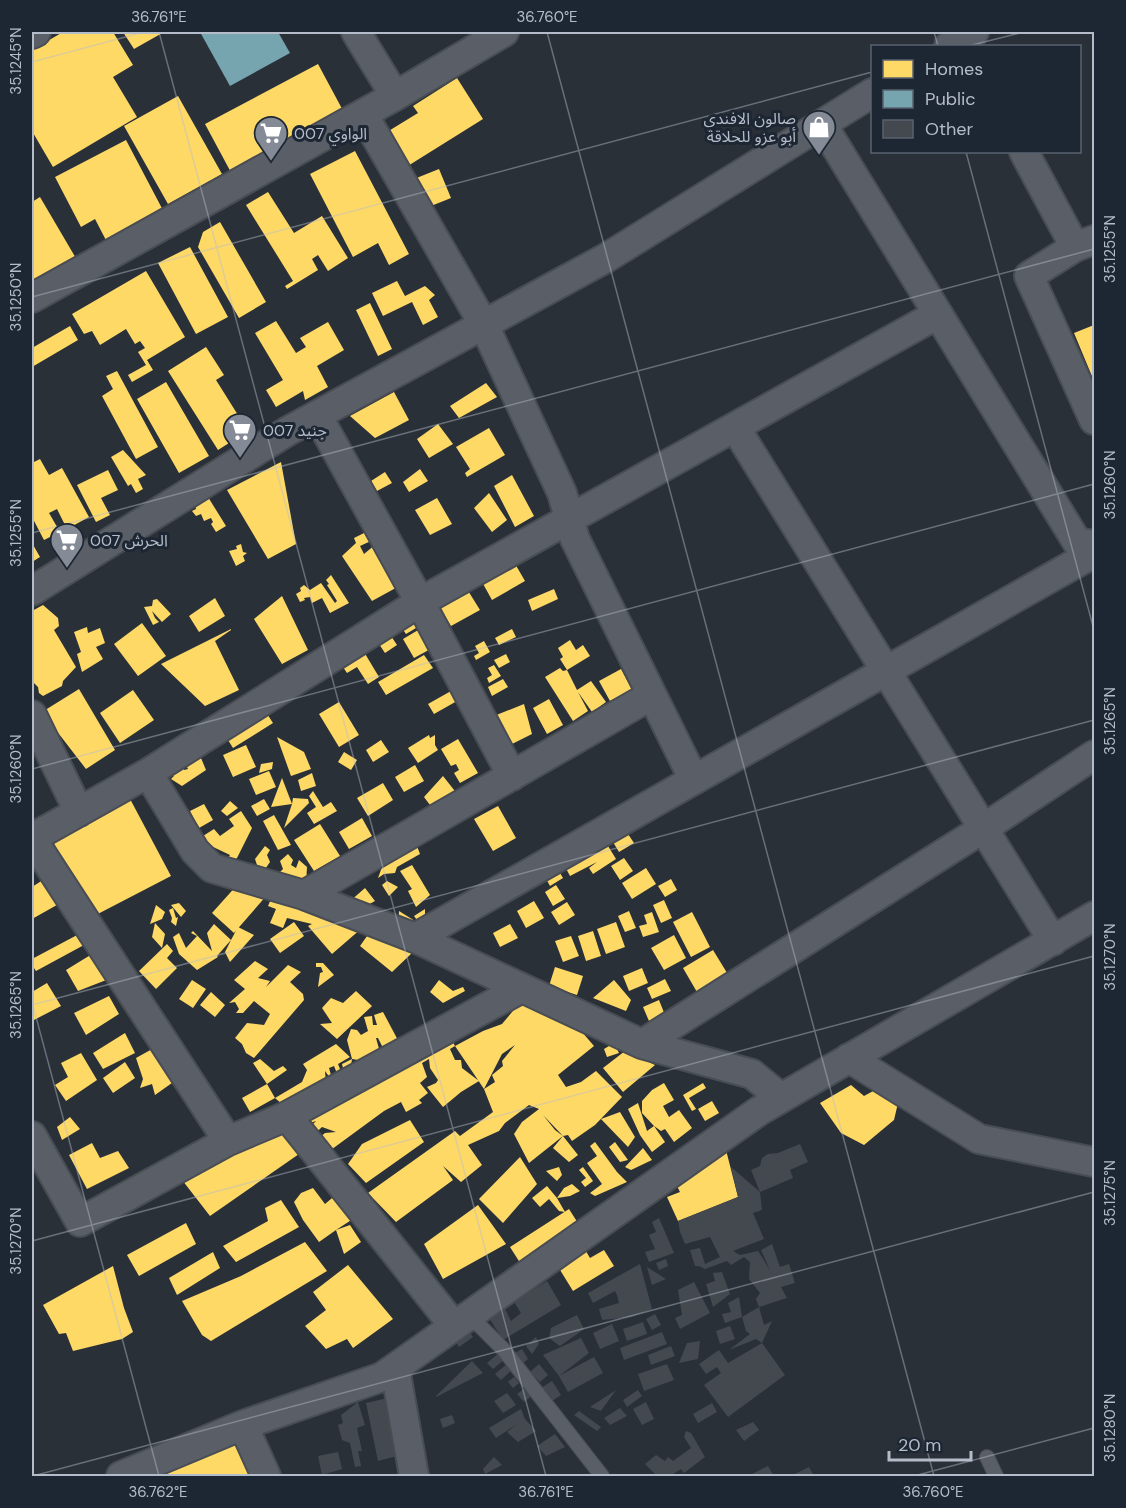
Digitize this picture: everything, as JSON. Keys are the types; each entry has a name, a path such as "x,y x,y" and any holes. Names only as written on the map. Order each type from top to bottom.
{"street":[{"path":"32,34 36,32"},
{"path":"356,32 395,96"},
{"path":"32,298 395,96 504,32"},
{"path":"32,591 288,431 606,258 871,94"},
{"path":"363,114 484,325 562,493 575,539 694,780"},
{"path":"822,124 1077,542 1095,545"},
{"path":"1025,153 1085,244 1029,276 1095,420"},
{"path":"228,1141 32,838 148,773 420,602 938,314"},
{"path":"318,415 512,776"},
{"path":"735,427 1053,940"},
{"path":"415,938 1095,553"},
{"path":"304,896 652,695"},
{"path":"32,715 79,812"},
{"path":"642,1044 984,828 1095,755"},
{"path":"148,773 195,851 205,863 219,871 304,896 415,938 642,1044 752,1074 781,1098"},
{"path":"121,1476 243,1425 382,1377 759,1111 1095,916"},
{"path":"32,1136 80,1222 228,1141 287,1116 522,988"},
{"path":"849,1058 979,1139 1095,1162"},
{"path":"287,1116 462,1321"},
{"path":"395,1368 414,1476"},
{"path":"243,1425 266,1476"}],"lane":[{"path":"462,1321 503,1349 602,1476"},
{"path":"987,1457 996,1476"}],"building: Homes":[{"path":"63,32 113,32 133,65 113,77 137,117 53,167 32,131 32,50"},
{"path":"123,32 164,32 134,49"},
{"path":"318,64 347,118 234,178 205,124"},
{"path":"457,78 483,119 403,169 387,132 418,113 413,106"},
{"path":"178,96 222,174 168,204 124,126"},
{"path":"126,140 166,216 109,246 95,219 81,227 55,177"},
{"path":"355,151 409,254 389,265 378,243 353,257 310,174"},
{"path":"439,169 451,198 426,208 414,179"},
{"path":"268,192 294,233 322,216 348,258 328,271 318,255 312,259 318,270 287,289 285,286 293,281 246,205"},
{"path":"40,197 77,260 35,284 32,278 32,202"},
{"path":"220,222 266,302 239,318 198,247 203,232"},
{"path":"190,247 228,317 196,334 158,263"},
{"path":"146,271 185,337 147,360 153,370 132,382 128,375 146,365 138,352 145,348 140,341 135,344 126,329 100,345 92,331 84,334 72,314"},
{"path":"397,281 405,296 425,286 435,295 429,300 438,317 423,325 412,302 383,316 372,293"},
{"path":"370,303 392,349 378,356 356,310"},
{"path":"276,321 296,353 306,347 300,338 328,322 344,350 317,366 328,387 305,400 303,391 276,407 266,390 283,380 255,333"},
{"path":"1094,325 1094,381 1074,333"},
{"path":"70,326 78,340 32,367 32,348"},
{"path":"206,347 224,375 216,380 248,431 218,450 168,371"},
{"path":"117,371 158,447 136,459 102,396 113,389 106,376"},
{"path":"166,382 209,456 179,473 137,399"},
{"path":"486,383 497,397 459,418 450,406"},
{"path":"394,392 409,420 375,438 350,416"},
{"path":"438,424 453,444 429,458 417,439"},
{"path":"489,428 505,455 467,477 465,473 470,469 456,447"},
{"path":"123,450 146,475 138,479 143,489 136,493 131,484 128,486 111,457"},
{"path":"40,459 49,475 62,468 89,517 67,529 57,509 49,513 60,532 44,540 32,517 32,463"},
{"path":"281,462 296,544 268,559 227,490"},
{"path":"420,469 428,481 409,492 403,482"},
{"path":"108,470 118,490 101,498 110,515 96,522 77,485"},
{"path":"385,472 392,483 377,491 371,481"},
{"path":"512,475 534,516 515,527 494,486"},
{"path":"489,493 507,520 492,532 474,508"},
{"path":"208,497 226,526 216,532 211,524 213,522 211,518 204,521 201,514 196,516 192,511 196,509 195,504"},
{"path":"437,498 452,524 430,535 415,510"},
{"path":"368,531 373,540 360,546 364,554 376,544 403,584 372,601 342,556 356,543 354,538"},
{"path":"32,543 40,557 32,562"},
{"path":"241,544 243,552 247,553 243,556 245,561 236,566 229,551 237,549 236,546"},
{"path":"510,555 525,581 492,600 477,573"},
{"path":"331,575 349,603 330,613 322,598 312,603 310,597 304,598 305,600 300,602 296,594 301,591 300,588 304,585 310,590 321,583 335,603 337,601 326,580"},
{"path":"462,581 480,610 451,626 434,598"},
{"path":"554,589 558,599 532,611 528,600"},
{"path":"282,596 308,650 282,664 254,619"},
{"path":"215,598 225,616 199,632 189,616"},
{"path":"157,599 171,614 162,622 152,611 159,622 153,625 144,607 152,606 153,600"},
{"path":"43,605 58,618 59,626 54,630 76,667 63,681 62,686 43,696 32,681 32,611"},
{"path":"414,614 421,625 406,634 399,624"},
{"path":"142,623 166,656 138,676 114,644"},
{"path":"425,626 436,646 414,658 403,639"},
{"path":"87,627 88,633 100,628 105,643 96,647 103,659 82,672 77,654 81,652 74,632"},
{"path":"385,627 397,645 385,653 373,635"},
{"path":"231,629 215,641 239,690 205,706 161,664"},
{"path":"512,629 516,637 499,645 495,638"},
{"path":"570,640 576,650 583,645 590,656 567,670 560,659 563,657 558,648"},
{"path":"484,641 490,652 476,660 474,656 479,653 475,646"},
{"path":"361,647 379,677 368,684 357,667 347,673 339,661"},
{"path":"506,654 510,662 499,668 494,660"},
{"path":"424,655 433,668 386,695 378,682"},
{"path":"494,665 501,676 489,683 487,678 492,675 488,668"},
{"path":"560,668 563,671 567,670 577,690 591,681 606,702 592,712 578,692 588,711 573,721 545,677"},
{"path":"621,669 632,690 610,701 599,681"},
{"path":"503,679 508,687 492,696 488,687"},
{"path":"79,689 115,750 86,769 42,712"},
{"path":"133,690 154,720 120,743 100,713"},
{"path":"451,691 457,701 434,714 428,704"},
{"path":"256,697 273,723 233,748 218,724"},
{"path":"549,699 563,725 547,734 533,708"},
{"path":"339,702 359,735 339,747 319,714"},
{"path":"524,704 532,734 506,747 494,716"},
{"path":"429,735 430,738 435,735 435,745 438,750 418,763 408,748"},
{"path":"277,737 304,752 311,769 291,776"},
{"path":"458,739 478,773 460,783 454,773 459,770 456,764 451,766 441,749"},
{"path":"381,740 389,752 373,762 366,750"},
{"path":"246,745 256,767 233,777 223,755"},
{"path":"344,752 357,760 351,770 338,762"},
{"path":"201,758 206,770 182,786 171,779 174,776 172,774 182,767 184,770 188,769 186,765"},
{"path":"273,762 272,769 259,773 261,764"},
{"path":"415,765 424,781 404,792 395,777"},
{"path":"269,771 276,787 256,795 249,779"},
{"path":"312,773 316,786 301,791 298,780"},
{"path":"443,776 458,795 433,809 424,797"},
{"path":"282,778 292,804 271,807"},
{"path":"383,783 393,800 368,816 357,798"},
{"path":"313,791 323,807 331,802 337,811 314,824 307,813 316,807 309,796"},
{"path":"129,797 171,876 92,917 51,838"},
{"path":"293,798 308,799 309,803 284,828"},
{"path":"264,799 270,809 257,816 251,806"},
{"path":"230,801 238,808 227,816 221,811"},
{"path":"204,804 213,820 199,828 190,811"},
{"path":"498,806 516,838 493,851 474,819"},
{"path":"241,811 252,828 237,858 220,869 230,855 209,845 203,836 214,829 220,836 234,826 229,819"},
{"path":"274,815 291,845 278,850 263,821"},
{"path":"362,818 372,836 349,849 339,832"},
{"path":"320,824 340,856 314,871 294,840"},
{"path":"624,828 634,843 619,852 610,837"},
{"path":"415,841 420,854 397,867 395,873 384,874 378,878 382,867"},
{"path":"265,846 270,850 267,855 270,862 263,872 247,868 257,865 255,859"},
{"path":"608,846 616,859 593,874 589,868 597,862 570,876 561,859 592,853"},
{"path":"288,854 293,860 291,865 296,868 299,860 307,867 306,885 277,875 283,869 280,861"},
{"path":"624,858 633,871 620,880 611,866"},
{"path":"412,865 430,895 416,907 408,891 412,889 400,871"},
{"path":"557,868 563,878 550,886 544,875"},
{"path":"646,868 656,884 632,899 622,883"},
{"path":"49,876 64,901 32,919 32,887"},
{"path":"671,879 677,890 665,897 658,886"},
{"path":"387,881 398,887 389,896 382,885"},
{"path":"238,884 267,895 234,933 212,913"},
{"path":"556,885 565,899 553,906 545,892"},
{"path":"365,888 375,901 355,912 349,902"},
{"path":"271,899 362,928 332,954 308,926 312,924 287,918 283,928 270,923 276,909 268,906"},
{"path":"664,900 672,918 661,923 653,905"},
{"path":"534,901 544,918 526,928 517,911"},
{"path":"567,902 575,915 559,925 551,912"},
{"path":"179,903 186,911 181,917 171,905"},
{"path":"156,905 165,912 162,919 150,924"},
{"path":"173,908 176,918 178,917 176,926 171,922 169,910"},
{"path":"425,909 425,914 417,920 414,916"},
{"path":"399,911 415,921 398,929"},
{"path":"629,911 636,928 625,932 618,916"},
{"path":"652,912 659,932 643,937 639,926 647,924 644,915"},
{"path":"692,912 710,947 691,957 673,922"},
{"path":"294,922 304,936 280,953 270,939"},
{"path":"616,922 625,947 606,954 597,929"},
{"path":"155,923 165,934 162,948 152,937"},
{"path":"214,924 231,940 218,957 197,970 179,954 173,937 179,933 186,948 197,936 191,933 193,931 212,951 207,933"},
{"path":"510,924 518,938 500,947 493,933"},
{"path":"238,927 254,935 230,962 225,952"},
{"path":"372,929 412,953 392,972 360,946"},
{"path":"593,931 601,956 586,961 578,936"},
{"path":"79,934 84,945 36,971 32,965 32,959"},
{"path":"674,935 686,958 664,970 651,948"},
{"path":"571,936 579,956 563,962 555,941"},
{"path":"167,944 173,951 167,958 177,968 156,989 139,971"},
{"path":"713,950 732,981 701,999 683,968"},
{"path":"97,951 114,977 78,991 66,970"},
{"path":"255,961 268,969 258,978 270,981 266,987 288,965 301,972 290,982 303,994 304,1000 254,1058 246,1053 242,1044 235,1038 247,1023 264,1025 270,1014 254,1001 243,1013 236,1013 239,1009 235,1002 229,1003 245,989 234,980"},
{"path":"316,963 323,963 334,975 318,987 320,973 323,972 321,967 316,967"},
{"path":"555,967 583,976 577,995 549,986"},
{"path":"642,968 648,983 629,991 623,976"},
{"path":"665,979 671,991 652,999 647,988"},
{"path":"192,980 206,989 193,1008 179,999"},
{"path":"439,980 453,991 463,987 465,991 443,1003 430,992"},
{"path":"614,980 631,1000 626,1011 593,998"},
{"path":"47,983 61,1006 32,1021 32,992"},
{"path":"356,991 372,1006 337,1039 320,1024 332,1023 322,1008 331,998 343,1003"},
{"path":"211,992 225,1005 215,1017 200,1005"},
{"path":"109,996 119,1014 86,1035 74,1013"},
{"path":"523,999 542,1007 582,1032 594,1046 558,1075 566,1087 581,1082 596,1071 622,1097 595,1125 572,1141 568,1135 563,1136 529,1163 514,1134 522,1122 539,1109 529,1105 505,1123 499,1131 468,1145 482,1165 461,1182 443,1166 453,1180 396,1222 368,1193 455,1131 460,1136 493,1112 484,1089 455,1046 502,1024","holes":["515,1045 502,1061 503,1066 492,1075 495,1082 484,1089 502,1054","543,1115 563,1136 555,1130"]},
{"path":"659,1000 665,1015 649,1021 643,1007"},
{"path":"383,1012 400,1044 386,1054 376,1038 381,1056 370,1062 352,1059 347,1040 351,1029 357,1030 361,1035 368,1031 364,1017 372,1016 373,1025 377,1025 374,1015"},
{"path":"125,1033 135,1053 103,1069 93,1053"},
{"path":"448,1033 455,1046 450,1049 455,1060 461,1060 462,1068 479,1081 443,1107 427,1087 438,1080 430,1068 429,1059 422,1063 427,1077 420,1083 428,1093 419,1100 422,1103 406,1112 401,1102 384,1111 324,1155 313,1143 325,1133 336,1132 322,1127 310,1138 306,1131 316,1121 301,1126 293,1117"},
{"path":"614,1043 619,1053 607,1057 604,1049"},
{"path":"336,1044 350,1057 338,1064 344,1072 338,1076 334,1066 329,1068 333,1082 325,1071 326,1083 283,1105 275,1098 302,1082 307,1070 303,1064"},
{"path":"154,1048 179,1078 155,1095 152,1084 140,1088 143,1079 136,1058"},
{"path":"625,1051 655,1065 623,1092 603,1068"},
{"path":"81,1053 97,1080 66,1101 55,1085 68,1077 61,1063"},
{"path":"260,1059 274,1071 283,1066 287,1070 267,1084 253,1063"},
{"path":"352,1059 351,1066 344,1072 342,1064"},
{"path":"125,1062 135,1078 113,1093 103,1078"},
{"path":"664,1083 674,1100 663,1106 669,1117 679,1110 692,1128 674,1142 665,1129 661,1131 642,1113 642,1101 652,1090"},
{"path":"703,1083 706,1088 689,1098 696,1109 692,1111 683,1095"},
{"path":"267,1084 275,1098 250,1112 242,1098"},
{"path":"851,1085 864,1096 875,1090 898,1103 894,1120 864,1145 841,1133 820,1103"},
{"path":"712,1101 719,1113 705,1121 698,1109"},
{"path":"638,1103 647,1131 654,1126 665,1142 652,1152 640,1135 628,1109"},
{"path":"620,1112 635,1137 628,1147 601,1119"},
{"path":"70,1117 80,1129 62,1140 57,1127"},
{"path":"410,1120 424,1142 366,1183 348,1164 362,1144"},
{"path":"273,1122 299,1154 210,1216 179,1176"},
{"path":"563,1136 578,1155 569,1162 553,1148"},
{"path":"595,1142 627,1182 595,1196 590,1193 602,1184 587,1163 597,1156 590,1146"},
{"path":"615,1142 628,1160 620,1162 609,1147"},
{"path":"92,1143 100,1158 118,1151 129,1168 87,1189 69,1155"},
{"path":"643,1148 652,1160 631,1170 625,1167"},
{"path":"726,1150 738,1197 678,1221 667,1197 680,1192 673,1178"},
{"path":"520,1157 537,1184 503,1223 479,1199"},
{"path":"559,1167 562,1175 557,1181 546,1171"},
{"path":"583,1167 593,1181 585,1187 581,1182 586,1178 579,1170"},
{"path":"572,1184 580,1191 570,1196 557,1198 564,1188"},
{"path":"547,1186 565,1212 559,1211 549,1199 540,1207 532,1198"},
{"path":"313,1188 325,1204 338,1193 359,1215 319,1242 303,1220 294,1202 301,1193"},
{"path":"281,1200 299,1227 236,1262 223,1246 268,1221 265,1208"},
{"path":"478,1205 506,1244 443,1279 424,1244"},
{"path":"569,1209 583,1231 524,1269 510,1247"},
{"path":"186,1223 196,1244 139,1276 127,1255"},
{"path":"350,1225 361,1242 344,1254 336,1230"},
{"path":"305,1242 327,1271 211,1341 202,1335 182,1301 241,1276"},
{"path":"584,1248 590,1258 604,1250 614,1266 573,1291 557,1265"},
{"path":"213,1252 220,1268 177,1295 169,1278"},
{"path":"348,1265 393,1319 353,1348 347,1339 326,1349 305,1326 326,1310 313,1292"},
{"path":"113,1266 133,1332 122,1339 73,1351 66,1333 59,1334 43,1305"},
{"path":"244,1435 258,1476 133,1476"}],"building: Public":[{"path":"200,32 278,32 290,53 230,86"}],"building: Other":[{"path":"800,1144 808,1162 790,1170 793,1178 760,1192 751,1170 760,1166 762,1158 768,1154 778,1153"},
{"path":"731,1167 760,1192 762,1210 753,1213 764,1239 733,1251 740,1255 758,1251 770,1270 761,1250 772,1244 780,1267 789,1264 795,1283 781,1287 787,1298 759,1307 756,1299 760,1293 749,1279 750,1262 744,1257 731,1265 727,1261 705,1269 695,1266 690,1250 700,1248 705,1264 720,1257 710,1237 685,1244 680,1232 678,1221 738,1197"},
{"path":"659,1218 674,1253 649,1262 645,1252 655,1249 649,1235 656,1232 652,1222"},
{"path":"666,1259 668,1266 659,1270 656,1263"},
{"path":"640,1264 652,1309 632,1317 602,1320 599,1309 619,1303 615,1291 593,1303 588,1293"},
{"path":"647,1267 666,1279 652,1285"},
{"path":"722,1272 730,1294 713,1307 706,1284 715,1281 713,1273"},
{"path":"547,1281 561,1305 503,1340 489,1318 505,1309 511,1321 521,1313 514,1302"},
{"path":"694,1282 710,1313 680,1329 675,1318 682,1315 678,1290"},
{"path":"739,1297 742,1317 725,1323 722,1314 731,1312 728,1303"},
{"path":"759,1307 764,1325 772,1321 762,1343 756,1339 729,1350 750,1334 746,1331 742,1317"},
{"path":"655,1314 661,1325 652,1330 646,1319"},
{"path":"577,1315 584,1329 560,1346 549,1338 551,1328"},
{"path":"643,1322 647,1334 627,1341 623,1329"},
{"path":"612,1324 619,1341 600,1349 593,1333"},
{"path":"730,1326 735,1339 720,1344 716,1331"},
{"path":"466,1327 473,1337 459,1347 455,1340"},
{"path":"662,1332 667,1344 624,1360 620,1348"},
{"path":"536,1337 539,1344 532,1354 526,1346"},
{"path":"581,1338 589,1353 559,1376 543,1355"},
{"path":"700,1341 698,1359 679,1363 687,1343"},
{"path":"762,1343 785,1375 728,1417 704,1385 721,1373 717,1367 706,1374 699,1364 719,1350 728,1363"},
{"path":"671,1346 675,1356 651,1365 648,1355"},
{"path":"522,1349 528,1359 522,1364 515,1353"},
{"path":"500,1352 505,1359 493,1369 487,1363"},
{"path":"594,1357 603,1373 568,1392 559,1376"},
{"path":"472,1361 483,1373 436,1397 436,1396"},
{"path":"508,1363 513,1369 501,1380 495,1374"},
{"path":"539,1364 548,1375 540,1382 530,1372"},
{"path":"667,1364 674,1380 644,1391 638,1374"},
{"path":"514,1377 519,1383 513,1388 508,1382"},
{"path":"552,1381 561,1395 552,1401 541,1388"},
{"path":"528,1386 534,1394 524,1402 517,1394"},
{"path":"616,1390 601,1411 590,1407"},
{"path":"638,1390 642,1396 627,1407 623,1400"},
{"path":"507,1393 516,1405 503,1413 494,1401"},
{"path":"388,1398 397,1456 378,1461 366,1403"},
{"path":"358,1402 365,1425 357,1428 362,1451 358,1451 361,1466 355,1467 350,1443 342,1440 338,1425 343,1423 341,1415"},
{"path":"646,1402 654,1419 642,1425 633,1409"},
{"path":"712,1403 717,1412 698,1423 693,1414"},
{"path":"620,1408 627,1416 610,1425 604,1418"},
{"path":"521,1409 525,1419 536,1431 518,1442 507,1432 517,1424 496,1438 489,1428"},
{"path":"579,1411 601,1427 597,1431 574,1415"},
{"path":"452,1415 455,1423 443,1428 440,1419"},
{"path":"753,1422 759,1430 744,1441 736,1430"},
{"path":"686,1431 691,1433 705,1457 684,1473 681,1469 670,1476 657,1476 645,1464 656,1455 665,1461 668,1457 673,1461 691,1448 684,1437"},
{"path":"555,1434 565,1447 546,1456 537,1446"},
{"path":"338,1452 342,1469 322,1475 318,1456"},
{"path":"494,1457 502,1465 485,1474 483,1469"},
{"path":"768,1466 774,1476 748,1476"},
{"path":"809,1467 814,1476 791,1476"}],"place":[{"name":"صالون الافندي أبو عزو للحلاقة","path":"819,156"},
{"name":"الواوي 007","path":"271,162"},
{"name":"جنيد 007","path":"240,459"},
{"name":"الحرش 007","path":"67,569"}]}
